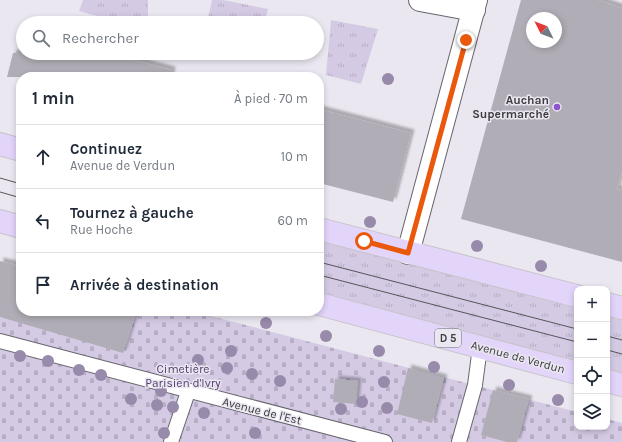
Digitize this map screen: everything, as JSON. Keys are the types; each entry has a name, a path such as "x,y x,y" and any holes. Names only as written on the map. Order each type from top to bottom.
{"main road":[{"path":"0,144 16,149"},
{"path":"0,221 16,226"},
{"path":"324,230 574,295"},
{"name":"Avenue de Verdun","path":"324,305 574,372"},
{"path":"610,305 622,308"},
{"path":"610,382 622,385"}],"street":[{"path":"408,253 475,5 420,0"}],"lane":[{"name":"Avenue de l'Est","path":"0,341 188,392 385,442"},
{"path":"459,442 475,386 480,347"},
{"path":"171,442 188,392"}],"green space":[{"path":"83,0 148,0 148,16 97,16 79,11"},
{"path":"212,0 223,0 268,9 266,16 209,16"},
{"path":"331,20 378,29 361,84 326,75"},
{"path":"324,241 574,307 574,363 324,298"},
{"name":"Cimetière Parisien d'Ivry","path":"0,305 16,310 16,316 211,316 574,411 574,430 610,430 610,420 622,423 622,442 0,442"},
{"path":"610,317 622,320 622,375 610,372"}],"building":[{"name":"Auchan Supermarché","path":"521,0 598,0 622,8 622,172 617,189 622,190 622,262 461,219"},
{"path":"13,53 16,53 16,60 134,60 172,70 172,72 16,72 16,77 7,77"},
{"path":"324,110 411,133 393,202 324,184"},
{"path":"0,261 16,265 16,316 135,316 123,353 0,317"},
{"path":"408,368 444,378 432,423 397,414"},
{"path":"335,379 358,381 356,404 333,402"},
{"path":"493,390 529,399 517,442 507,442 481,435"}],"tram line":[{"path":"0,178 16,183"},
{"path":"0,192 16,197"},
{"path":"324,263 574,328"},
{"path":"324,276 574,341"},
{"path":"610,337 622,340"},
{"path":"610,351 622,354"}],"place":[{"name":"Auchan Supermarché","path":"557,107"}],"route":[{"path":"364,241 408,253 466,40"}]}
